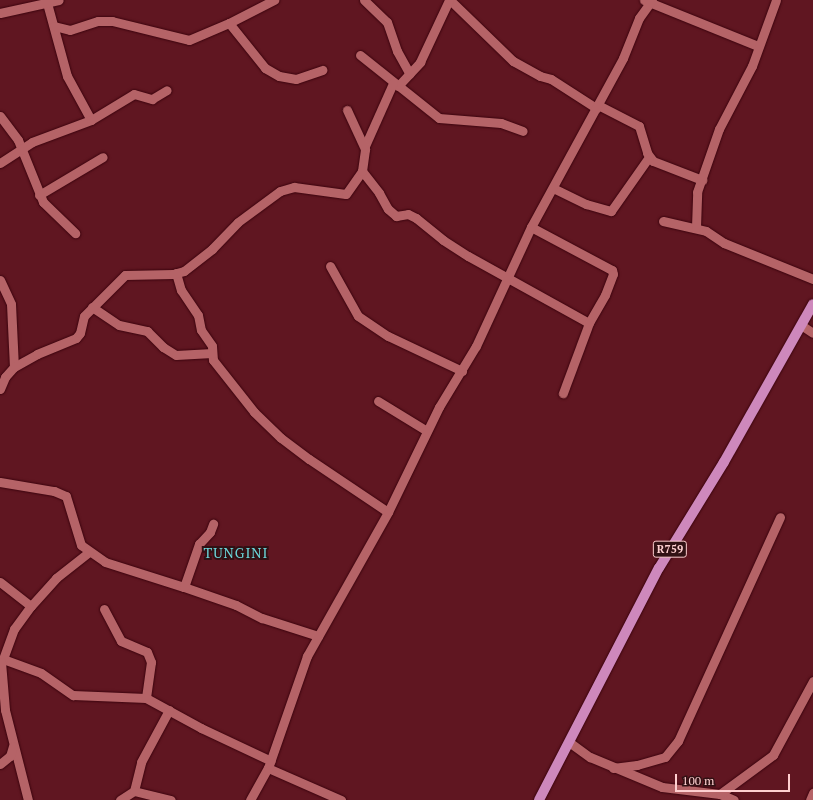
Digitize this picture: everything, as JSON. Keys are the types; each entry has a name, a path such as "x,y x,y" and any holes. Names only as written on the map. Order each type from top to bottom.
{"main road":[{"name":"R759","path":"539,800 659,568 724,462 813,304"}],"street":[{"path":"0,13 58,0"},
{"path":"54,26 70,30 98,21 112,21 189,40 229,23 274,0"},
{"path":"364,0 387,22 397,51 410,74"},
{"path":"0,389 5,377 14,367 37,354 76,338 80,333 84,316 128,274 176,273 196,264 238,222 280,191 294,187 345,194 362,171 365,146 395,84 410,74 420,62 450,0 513,61 540,76 551,79 597,107 639,126 649,157 658,165 702,180"},
{"path":"696,227 695,201 719,129 752,66 776,0"},
{"path":"250,800 270,764 307,656 388,512 439,407 462,372 531,228 623,58 639,18 649,1 758,46"},
{"path":"47,3 67,76 90,120"},
{"path":"229,23 265,68 279,76 296,79 322,70"},
{"path":"360,55 395,84 441,118 501,123 523,131"},
{"path":"0,163 32,142 90,120 134,94 152,99 167,90"},
{"path":"347,110 365,146"},
{"path":"0,116 9,126 22,148 39,196 52,212 75,233"},
{"path":"39,196 103,157"},
{"path":"553,188 586,204 611,211 649,157"},
{"path":"362,171 394,214 401,217 408,214 416,218 454,248 589,323"},
{"path":"663,222 696,227 736,248 813,279"},
{"path":"531,228 612,270 605,295 589,323 563,392"},
{"path":"330,266 358,316 388,336 462,372"},
{"path":"176,273 181,290 198,315 201,330 212,346 213,360 218,368 268,427 343,483 388,512"},
{"path":"0,280 11,304 14,367"},
{"path":"92,307 119,325 147,331 163,347 176,354 212,353"},
{"path":"801,325 813,333"},
{"path":"378,401 428,431"},
{"path":"0,482 54,491 66,496 71,503 80,542 89,552 112,565 184,587 236,606 262,618 318,636"},
{"path":"613,768 637,765 665,757 678,741 780,517"},
{"path":"184,587 199,544 210,532 213,524"},
{"path":"28,800 5,710 1,661 14,629 32,606 56,578 89,552"},
{"path":"0,582 32,606"},
{"path":"104,609 121,640 147,652 151,662 146,698"},
{"path":"1,661 41,673 73,695 146,698 337,799"},
{"path":"720,794 773,755 813,681"},
{"path":"120,800 134,791 142,762 169,710"},
{"path":"569,742 590,757 662,788 720,794 734,800"},
{"path":"0,764 10,756 13,745"},
{"path":"134,791 171,800"},
{"path":"810,800 813,793"}],"district":[{"name":"TUNGINI","path":"236,553"}]}
